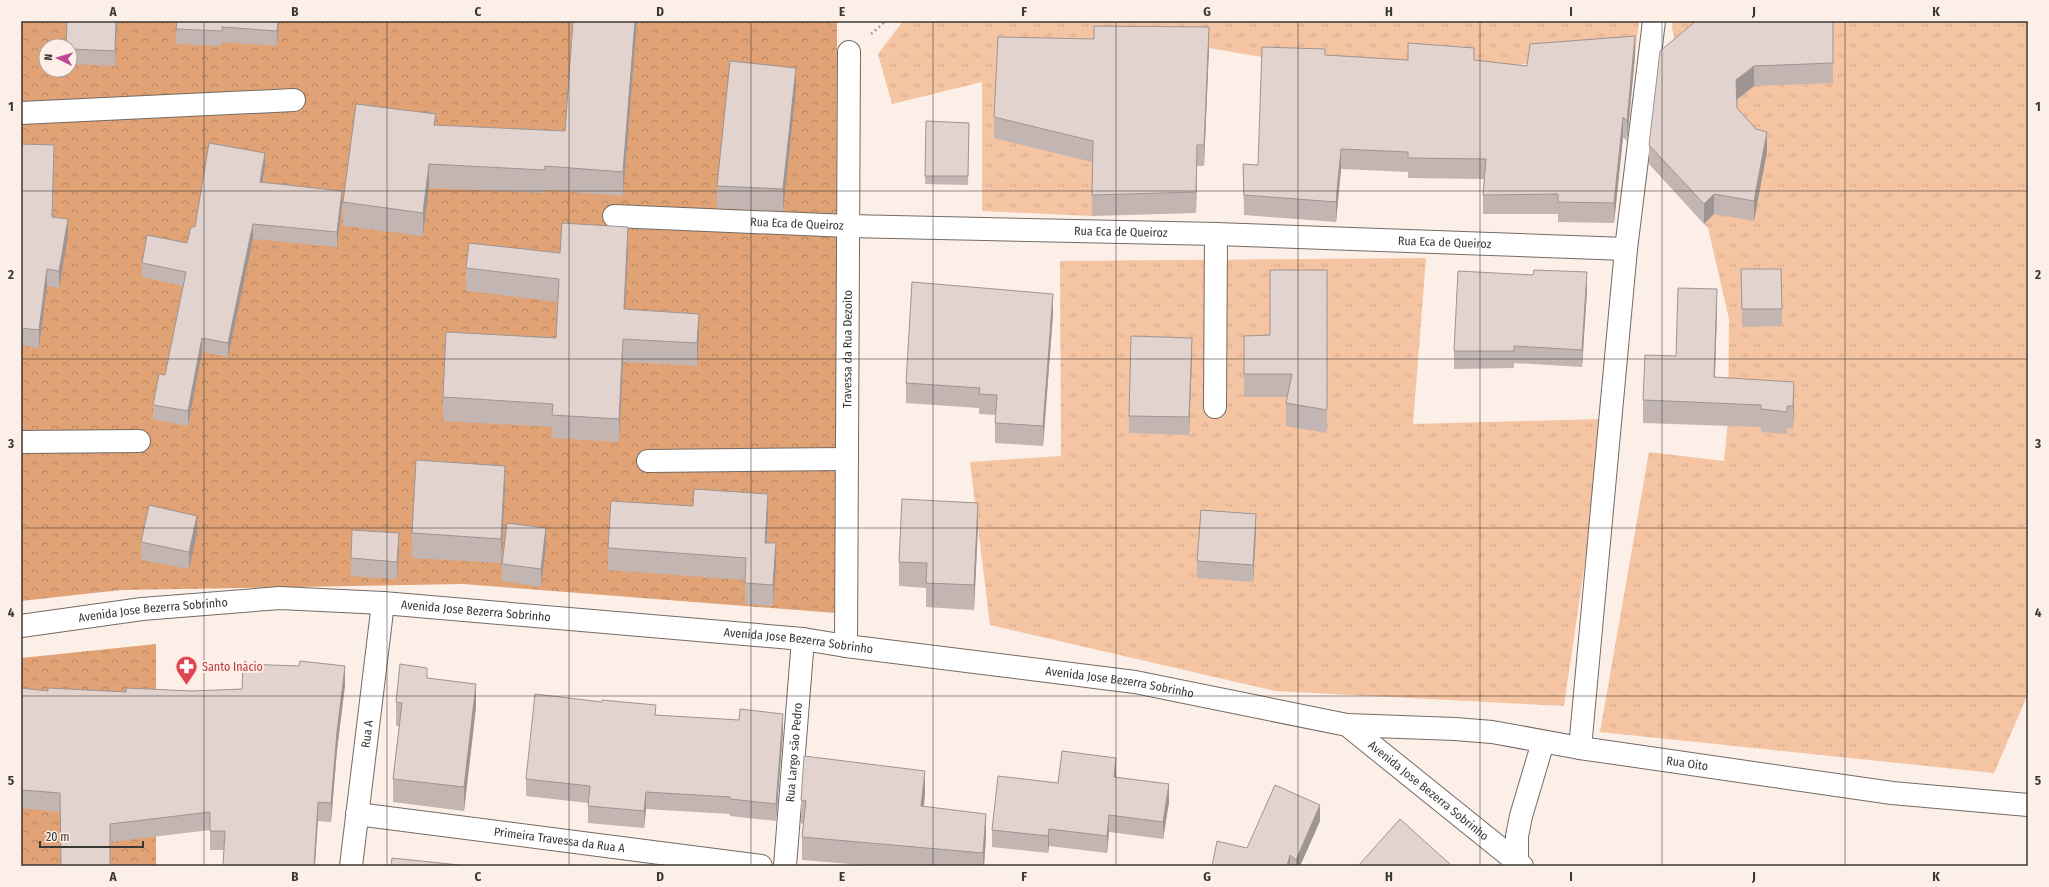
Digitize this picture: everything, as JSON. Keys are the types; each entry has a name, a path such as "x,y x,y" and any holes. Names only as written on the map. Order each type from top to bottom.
{"street":[{"path":"1580,748 1626,249 1654,21"},
{"name":"Travessa da Rua Dezoito","path":"846,646 849,52"},
{"path":"21,113 294,100"},
{"name":"Rua Eca de Queiroz","path":"614,216 848,226 1216,234 1626,249"},
{"path":"1215,407 1216,234"},
{"path":"21,442 139,441"},
{"path":"648,461 847,459"},
{"name":"Avenida Jose Bezerra Sobrinho","path":"21,626 142,609 280,598 382,603 803,638 846,646 1135,682 1347,725 1519,864"},
{"name":"Rua A","path":"351,866 382,603"},
{"name":"Rua Largo são Pedro","path":"785,866 803,638"},
{"name":"Rua Oito","path":"1347,725 1455,729 1492,732 1580,748 1892,793 2028,805"},
{"path":"1519,864 1517,836 1521,816 1543,742"},
{"name":"Primeira Travessa da Rua A","path":"357,814 761,866"}],"green space":[{"path":"21,21 837,21 836,613 463,584 121,590 21,601"},
{"path":"903,21 1639,21 1635,56 1474,68 1325,68 1209,48 1094,48 1092,216 982,211 982,82 892,104 878,54"},
{"path":"1673,21 2028,21 2028,694 1994,773 1600,732 1649,452 1724,461 1728,420 1729,319 1708,228 1704,224 1686,98 1672,27"},
{"path":"1426,258 1413,424 1606,419 1564,706 1275,691 990,625 970,462 1061,456 1060,261"},
{"path":"156,644 156,866 21,866 21,658"}],"building":[{"path":"67,21 116,21 115,51 78,49 78,38 66,38"},
{"path":"177,21 278,21 277,31 222,27 222,31 176,29"},
{"path":"573,21 635,21 623,172 545,166 544,170 429,164 423,213 343,202 356,104 436,114 434,125 565,131"},
{"path":"1696,21 1833,21 1833,63 1754,66 1736,80 1737,108 1756,129 1767,132 1754,201 1714,194 1704,204 1649,145 1660,51"},
{"path":"1094,26 1209,27 1204,145 1197,145 1196,192 1092,195 1093,141 994,117 998,37 1094,39"},
{"path":"1635,36 1627,121 1623,117 1614,203 1558,202 1558,194 1483,195 1486,159 1408,158 1408,152 1341,149 1336,202 1244,195 1243,164 1258,165 1262,47 1325,49 1325,55 1408,60 1408,43 1474,48 1474,60 1527,66 1530,44"},
{"path":"730,61 796,68 783,189 717,186"},
{"path":"926,121 969,123 968,176 925,176"},
{"path":"209,143 265,153 260,182 342,191 337,232 253,224 228,343 202,338 188,411 153,405 159,374 165,375 186,272 142,263 147,235 187,243 191,227 195,227"},
{"path":"21,144 54,145 52,217 68,219 59,271 47,269 39,330 21,328"},
{"path":"562,223 628,227 624,309 699,314 697,343 623,339 619,419 552,415 553,404 443,397 446,332 556,338 559,279 466,268 469,243 560,253"},
{"path":"1741,269 1781,269 1782,309 1742,309"},
{"path":"1270,270 1327,270 1327,410 1286,403 1292,374 1244,374 1244,336 1270,335"},
{"path":"1534,270 1587,272 1582,350 1514,346 1514,351 1454,351 1458,271 1533,275"},
{"path":"912,282 1053,294 1043,426 995,423 997,395 979,394 980,388 906,383"},
{"path":"1678,288 1717,289 1714,377 1794,382 1793,406 1787,406 1787,412 1761,409 1761,405 1643,400 1645,355 1676,356"},
{"path":"1131,336 1192,338 1189,417 1129,416"},
{"path":"416,460 505,466 501,539 412,533"},
{"path":"694,489 768,494 765,543 776,543 773,585 745,583 746,558 608,548 611,501 693,506"},
{"path":"902,499 978,503 974,585 926,583 927,563 899,562"},
{"path":"149,505 197,516 189,552 141,542"},
{"path":"1201,510 1256,514 1253,565 1197,561"},
{"path":"507,523 546,528 541,569 502,564"},
{"path":"352,530 399,533 397,562 351,558"},
{"path":"300,661 345,666 337,732 331,803 318,802 314,866 223,866 225,831 210,831 210,812 110,824 110,866 61,866 60,793 21,790 21,688 48,691 48,688 126,692 126,688 192,691 242,689 243,664 299,666"},
{"path":"400,664 427,668 427,678 476,684 464,787 393,779 402,703 396,702"},
{"path":"535,694 602,702 602,700 656,705 655,715 739,720 740,709 783,714 776,804 730,799 730,797 646,792 644,811 588,806 590,786 526,779"},
{"path":"1062,751 1116,758 1114,777 1169,784 1163,822 1109,815 1107,836 1049,829 1048,836 992,830 998,776 1058,783"},
{"path":"804,756 925,771 921,806 986,814 983,853 802,837 806,801 801,800"},
{"path":"1275,785 1320,805 1296,860 1290,855 1287,866 1212,866 1217,841 1247,848"},
{"path":"1400,819 1452,866 1358,866"},
{"path":"392,858 459,865 459,866 391,866"}],"place":[{"name":"Santo Inácio","path":"187,686"}]}
